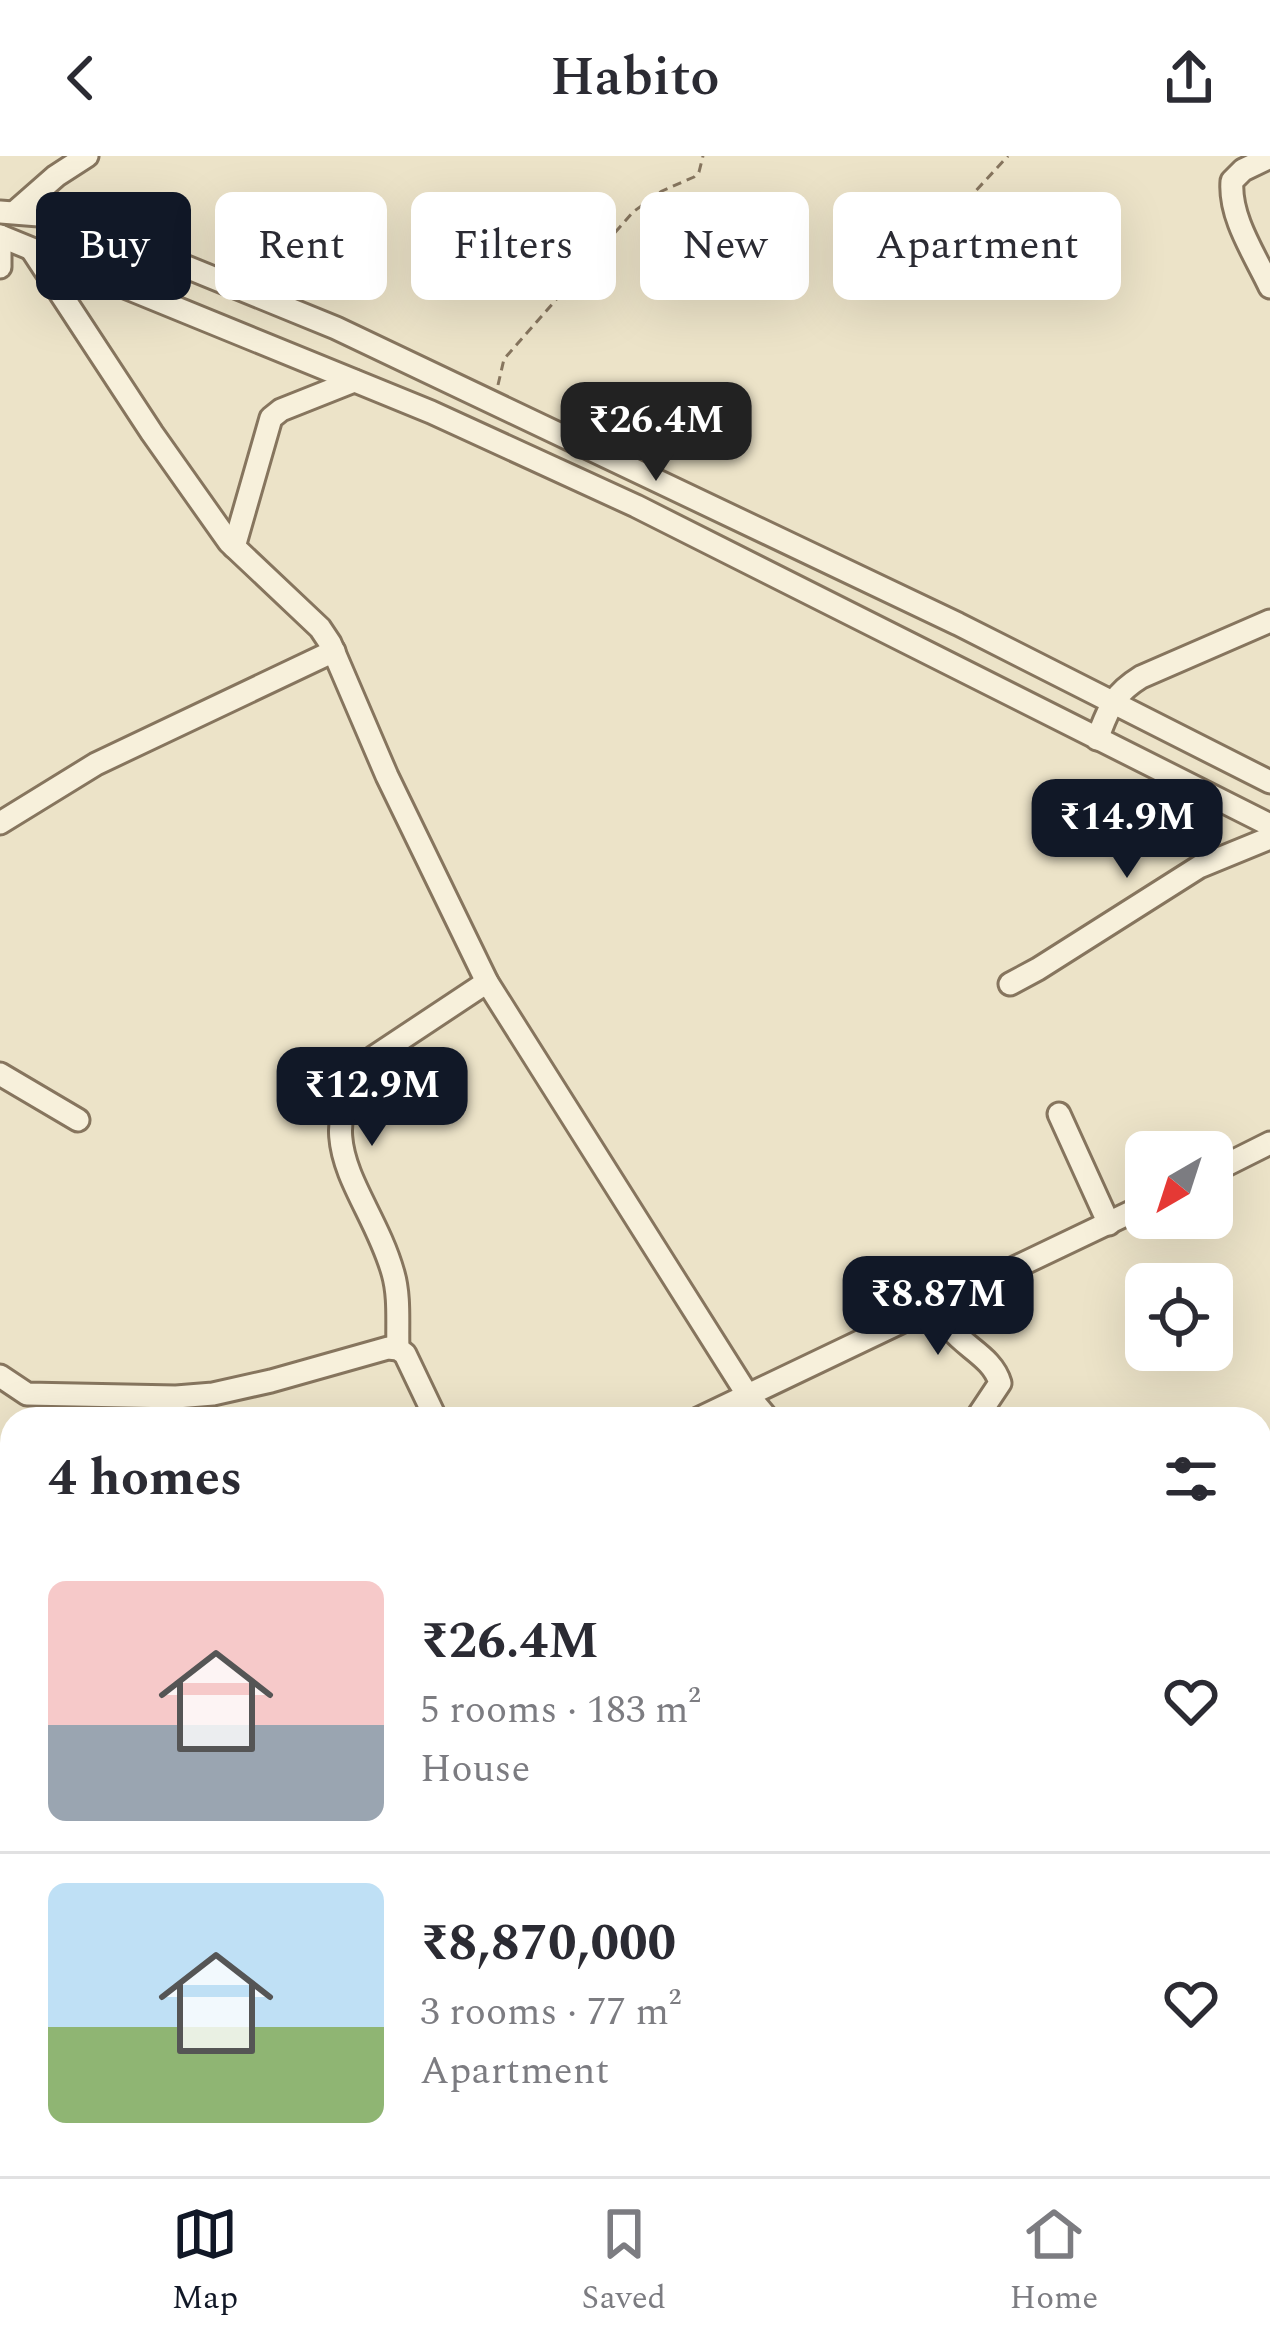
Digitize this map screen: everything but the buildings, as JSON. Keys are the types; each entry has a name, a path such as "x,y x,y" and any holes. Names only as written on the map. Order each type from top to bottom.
{"street":[{"path":"8,212 87,156"},
{"path":"1270,157 1243,170 1232,181 1231,195 1270,287"},
{"path":"8,212 64,217 336,328 820,558 1270,782"},
{"path":"0,268 0,236 446,419 636,506 1270,825"},
{"path":"32,249 152,433 234,547 320,628 487,982 758,1407"},
{"path":"234,547 272,418 354,381"},
{"path":"446,419 461,387"},
{"path":"808,592 820,558"},
{"path":"1097,739 1123,688 1270,622"},
{"path":"0,824 96,764 334,651"},
{"path":"1010,983 1199,867 1270,838"},
{"path":"398,1349 397,1286 344,1156 340,1121 344,1104 360,1072 374,1057 487,982"},
{"path":"0,1074 77,1120"},
{"path":"1059,1114 1109,1224"},
{"path":"1233,1162 1270,1143"},
{"path":"722,1407 1125,1216"},
{"path":"949,1299 950,1329 998,1374 1000,1383 984,1407"},
{"path":"0,1376 27,1394 176,1397 232,1390 388,1348 405,1354 430,1407"}],"path":[{"path":"498,404 500,370 514,348 633,212 662,191 694,177 703,156"},
{"path":"975,192 1008,156"}]}
